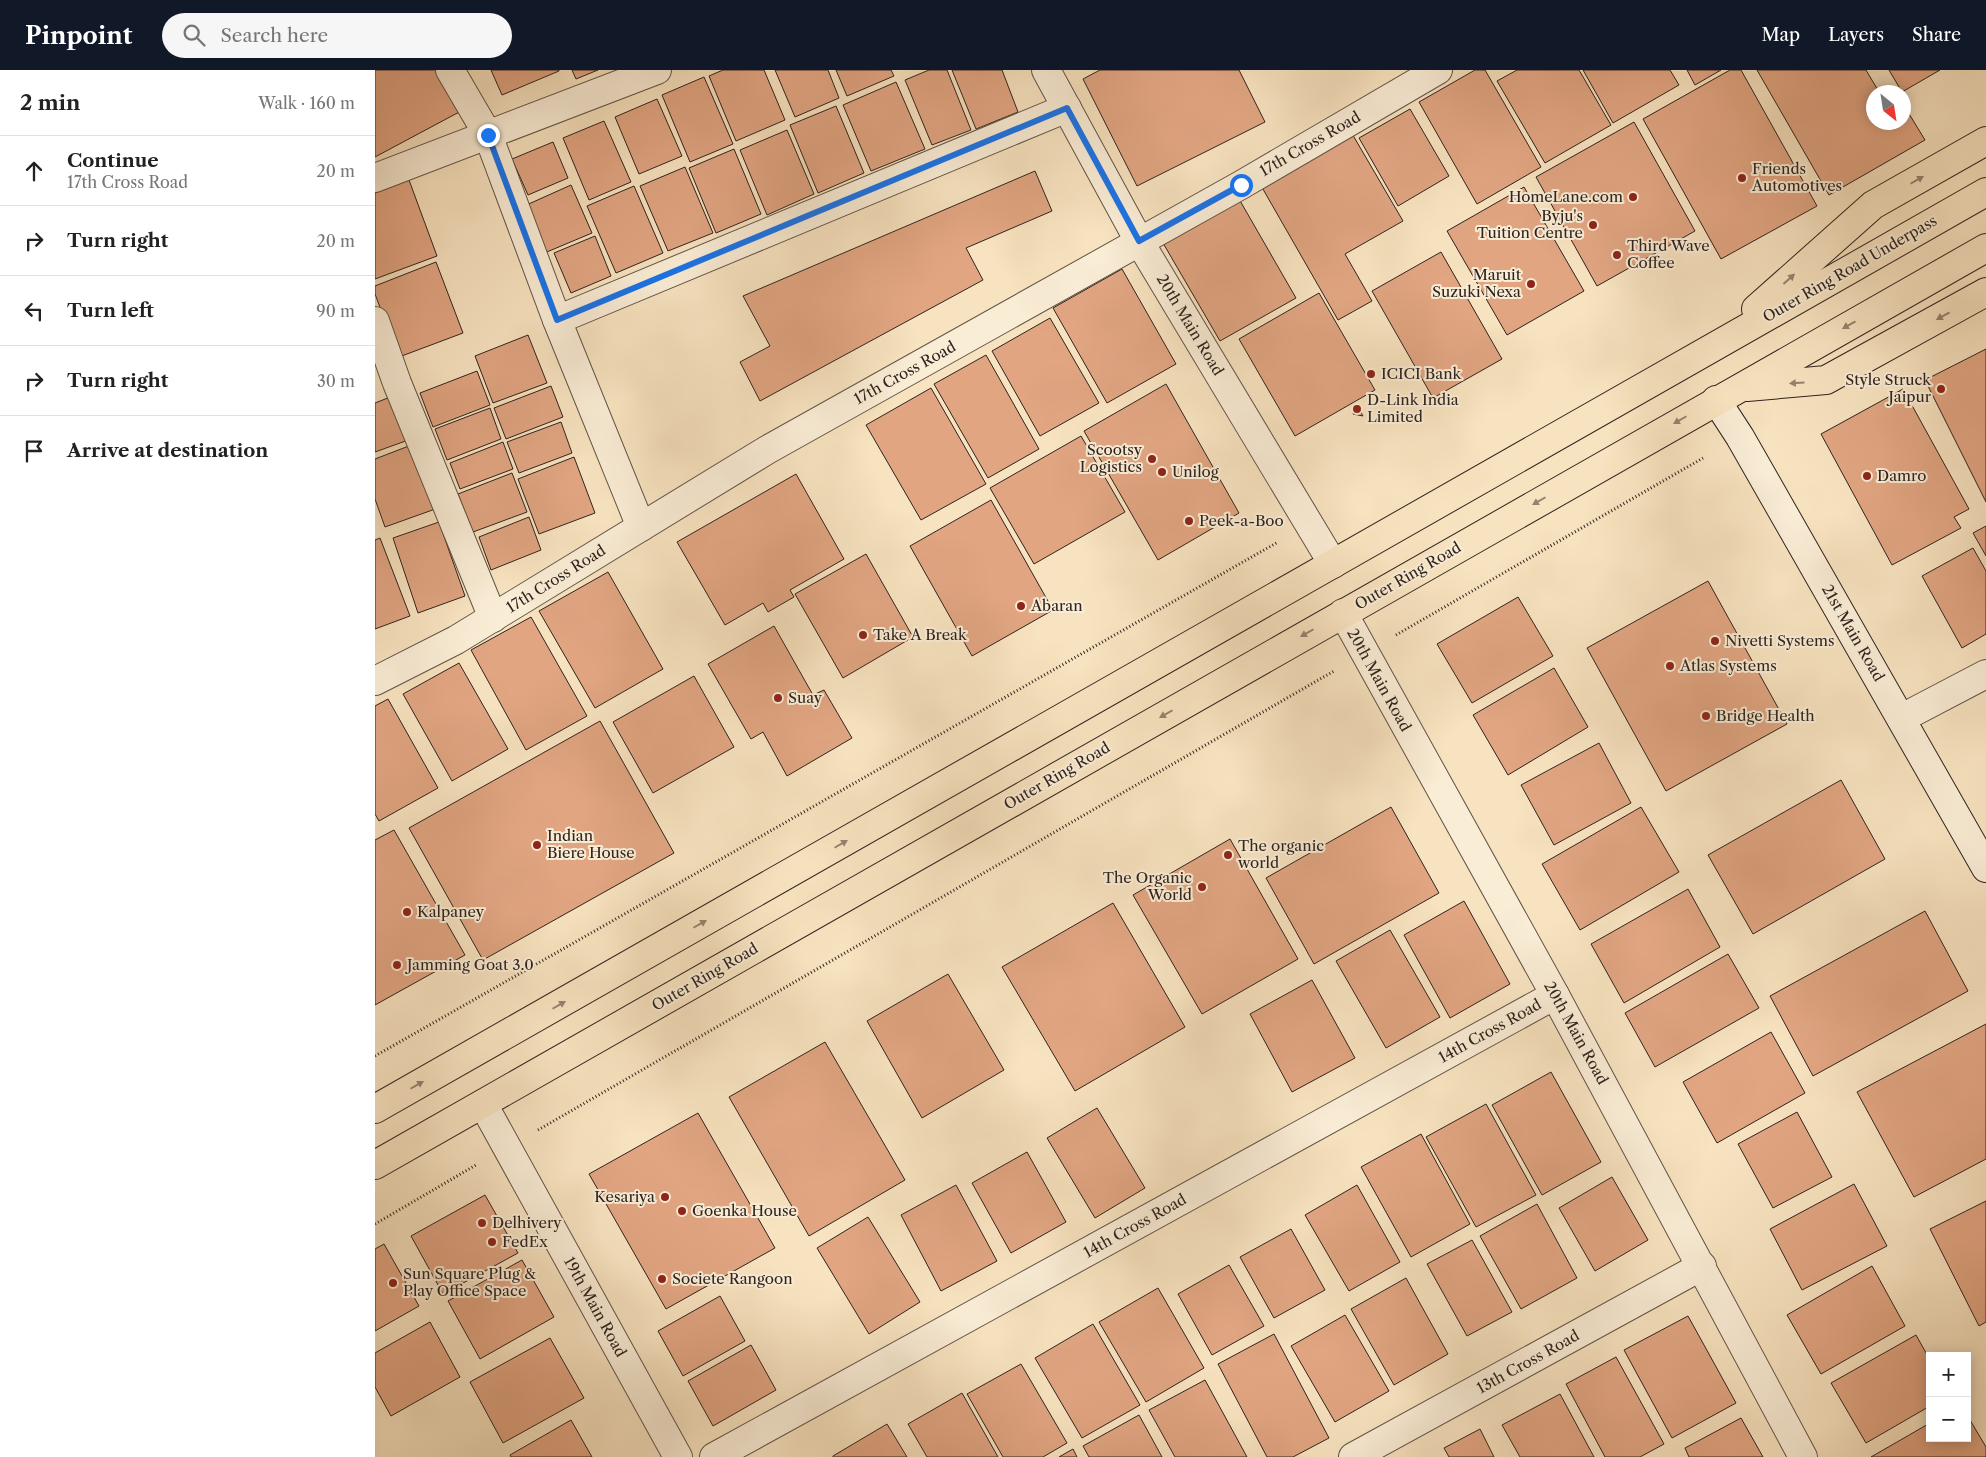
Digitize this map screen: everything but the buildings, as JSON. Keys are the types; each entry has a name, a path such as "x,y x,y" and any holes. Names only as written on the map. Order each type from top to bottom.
{"highway":[{"path":"375,1110 1714,347 1873,205 1986,140"},
{"name":"Outer Ring Road Underpass","path":"1714,347 1986,192"},
{"path":"1727,394 1986,248"},
{"path":"1727,394 1826,380 1986,292"},
{"name":"Outer Ring Road","path":"375,1165 1727,394"}],"street":[{"path":"450,70 488,135 557,320 641,527"},
{"path":"375,178 657,70"},
{"name":"20th Main Road","path":"1046,70 1139,241 1333,564"},
{"name":"17th Cross Road","path":"375,681 455,640 493,618 767,450 1438,70"},
{"path":"557,320 1067,108"},
{"path":"375,321 397,383 493,618"},
{"name":"21st Main Road","path":"1727,394 1745,445 1986,868"},
{"name":"20th Main Road","path":"1343,613 1364,654 1555,995 1803,1457"},
{"path":"1902,718 1986,674"},
{"name":"14th Cross Road","path":"714,1457 1555,995"},
{"name":"19th Main Road","path":"483,1104 678,1457"},
{"name":"13th Cross Road","path":"1353,1457 1702,1266"}],"path":[{"path":"375,1224 1703,458"},
{"path":"375,1056 1279,541"}],"place":[{"name":"Friends Automotives","path":"1742,178"},
{"name":"HomeLane.com","path":"1633,197"},
{"name":"Byju's Tuition Centre","path":"1593,225"},
{"name":"Third Wave Coffee","path":"1617,255"},
{"name":"Maruit Suzuki Nexa","path":"1531,284"},
{"name":"ICICI Bank","path":"1371,374"},
{"name":"Style Struck Jaipur","path":"1941,389"},
{"name":"D-Link India Limited","path":"1357,409"},
{"name":"Scootsy Logistics","path":"1152,459"},
{"name":"Unilog","path":"1162,472"},
{"name":"Damro","path":"1867,476"},
{"name":"Peek-a-Boo","path":"1189,521"},
{"name":"Abaran","path":"1021,606"},
{"name":"Take A Break","path":"863,635"},
{"name":"Nivetti Systems","path":"1715,641"},
{"name":"Atlas Systems","path":"1670,666"},
{"name":"Suay","path":"778,698"},
{"name":"Bridge Health","path":"1706,716"},
{"name":"Indian Biere House","path":"537,845"},
{"name":"The organic world","path":"1228,855"},
{"name":"The Organic World","path":"1202,887"},
{"name":"Kalpaney","path":"407,912"},
{"name":"Jamming Goat 3.0","path":"397,965"},
{"name":"Kesariya","path":"665,1197"},
{"name":"Goenka House","path":"682,1211"},
{"name":"Delhivery","path":"482,1223"},
{"name":"FedEx","path":"492,1242"},
{"name":"Societe Rangoon","path":"662,1279"},
{"name":"Sun Square Plug & Play Office Space","path":"393,1283"}],"route":[{"path":"488,135 557,320 1067,108 1139,241 1241,185"}]}
